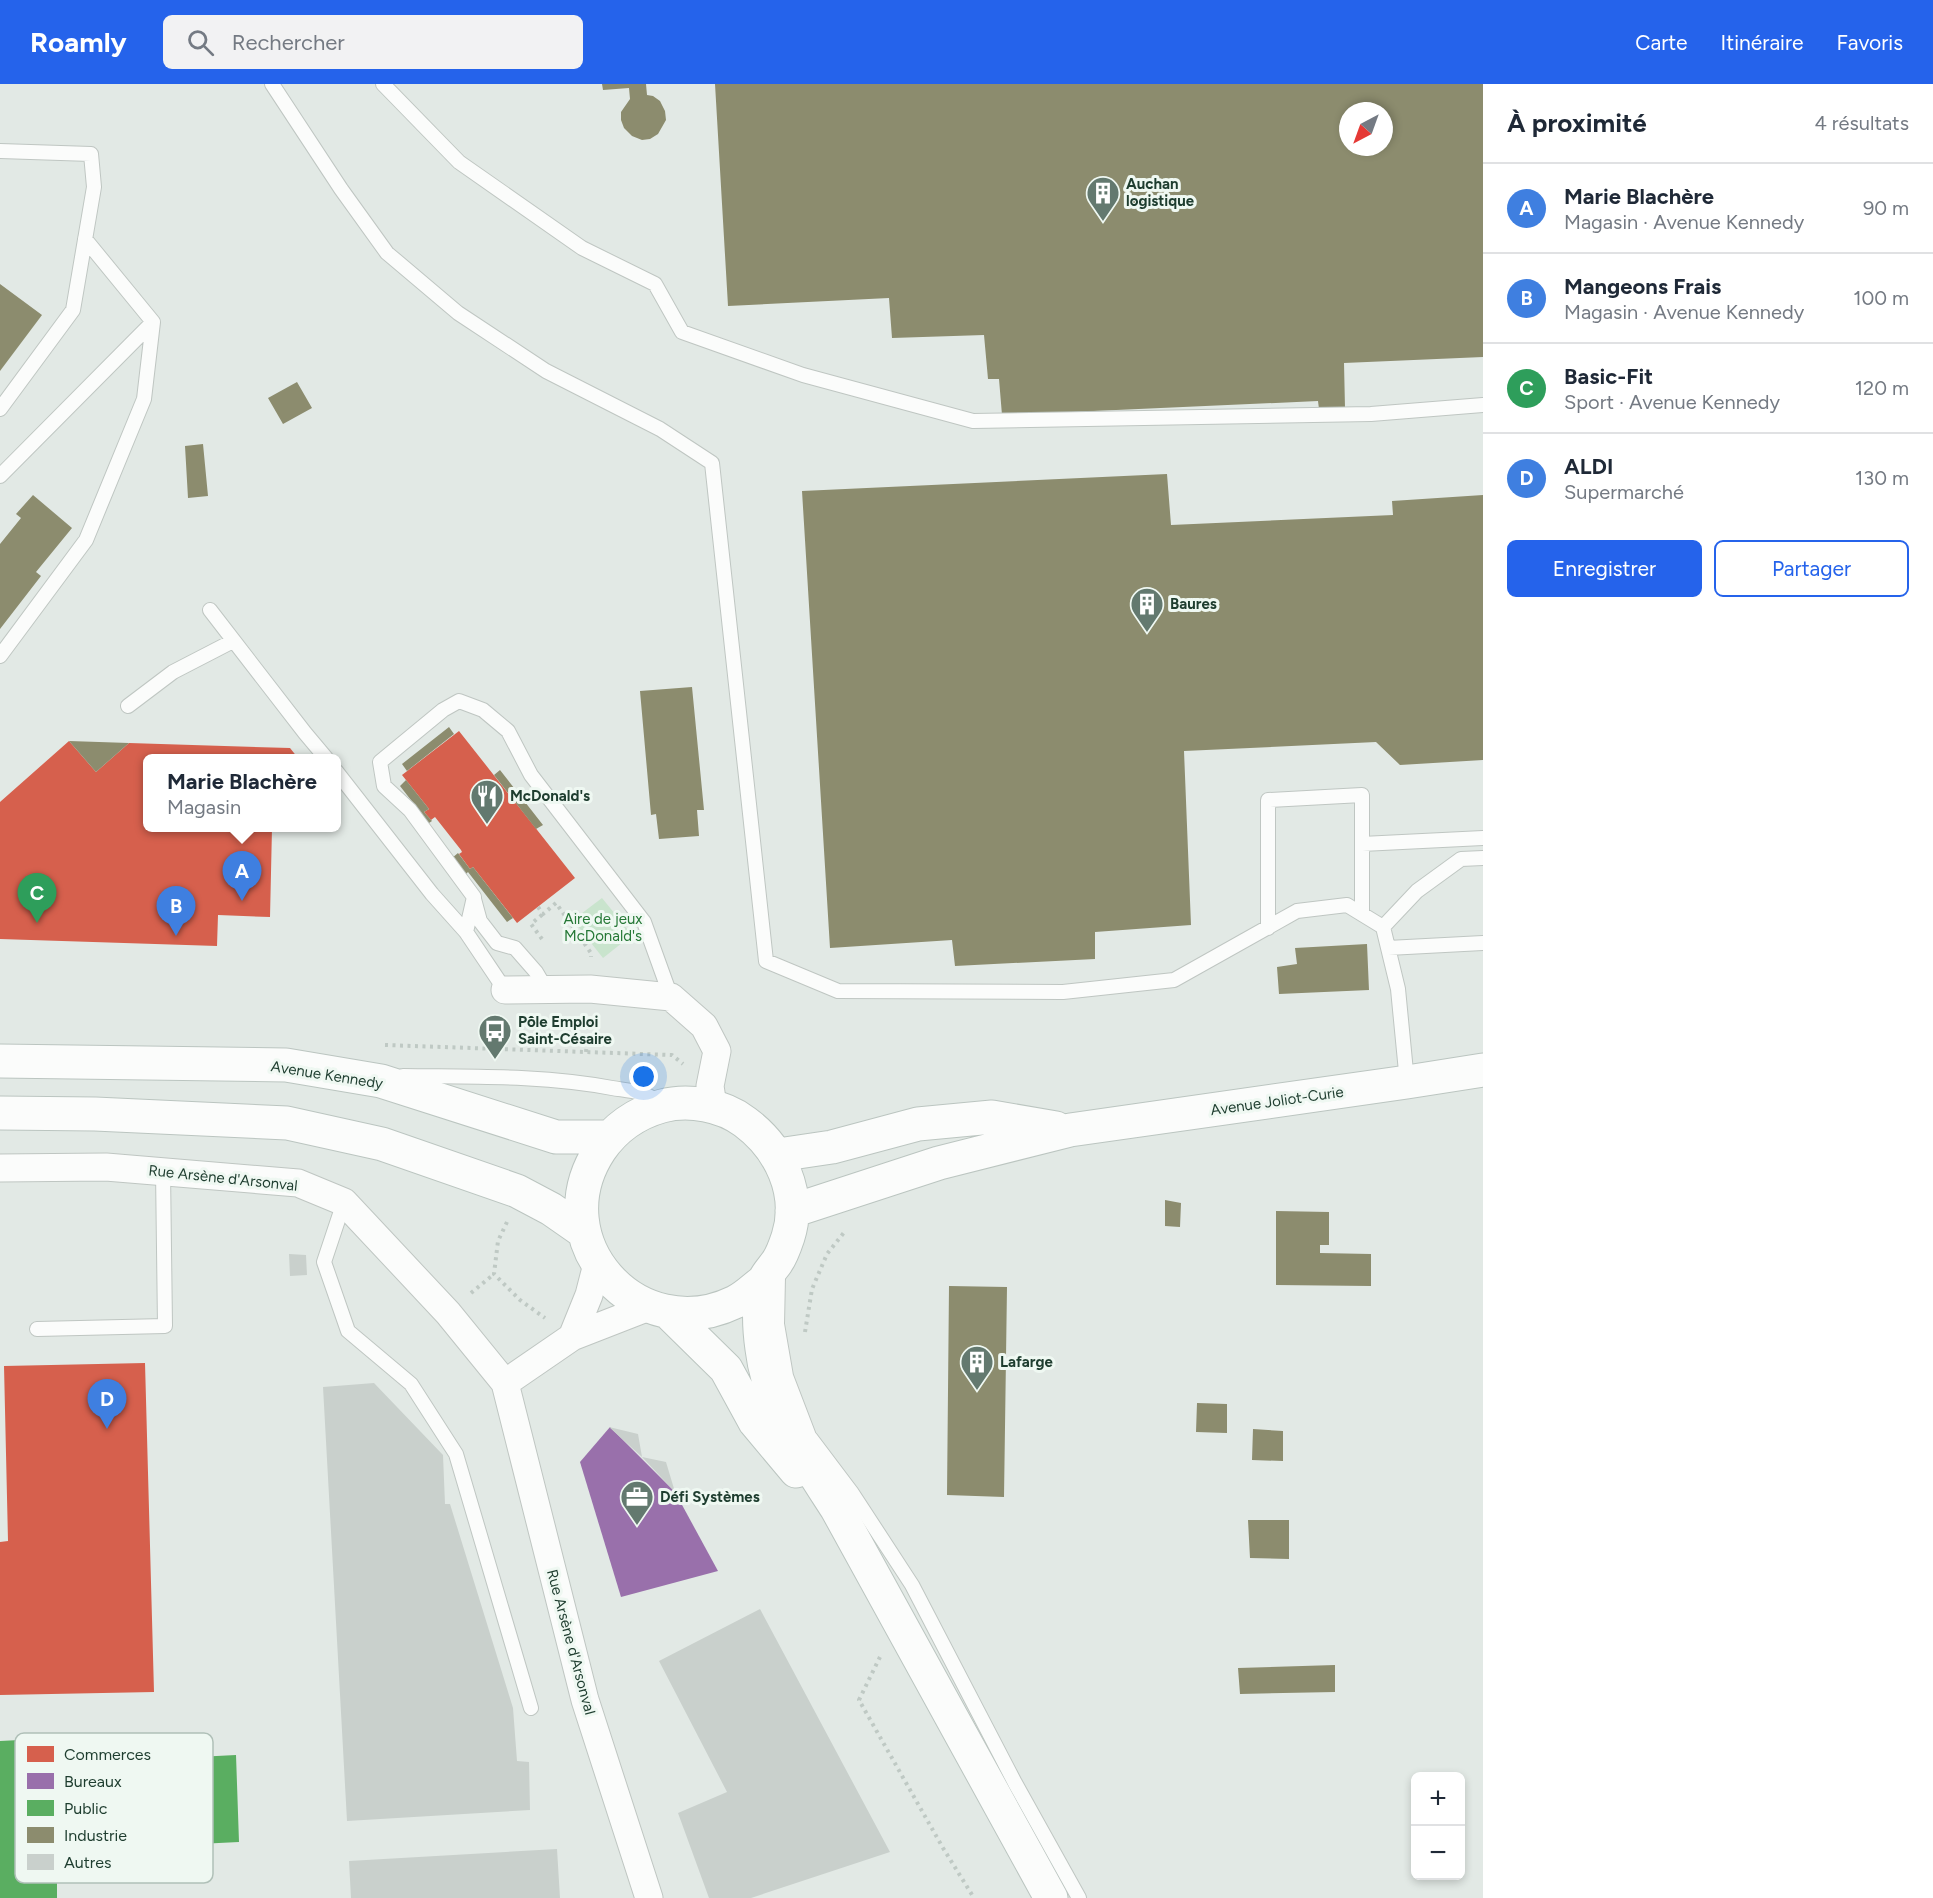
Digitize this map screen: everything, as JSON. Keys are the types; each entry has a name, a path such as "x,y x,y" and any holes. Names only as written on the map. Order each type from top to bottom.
{"main road":[{"name":"Avenue Kennedy","path":"0,1061 286,1065 381,1081 545,1135 609,1137"},
{"name":"Avenue Joliot-Curie","path":"792,1212 939,1163 1070,1130 1407,1083 1483,1070"},
{"path":"837,1509 797,1472 755,1422 726,1369 658,1310 619,1290 597,1264 584,1232 581,1198 590,1165 609,1137 634,1117 663,1106 688,1103 712,1096 761,1133 778,1155 789,1183 792,1212 788,1236 772,1270 760,1318 762,1350 771,1388 800,1451 837,1509 1050,1898"},
{"path":"0,1113 95,1114 287,1123 382,1144 517,1191 551,1209 584,1232"},
{"name":"Avenue Joliot-Curie","path":"778,1155 832,1147 918,1124 992,1117 1070,1130"},
{"path":"658,1310 703,1313 737,1301 772,1270"}],"street":[{"path":"505,990 590,989 671,998 704,1026 717,1051 712,1096"},
{"name":"Rue Arsène d'Arsonval","path":"0,1168 106,1167 298,1183 344,1202 448,1313 505,1383 585,1700 649,1898"},
{"path":"572,1337 589,1294 597,1264"},
{"path":"505,1383 572,1337 658,1310"}],"lane":[{"path":"272,84 341,189 387,253 458,313 546,371 660,429 712,463 766,961 838,991 1063,992 1174,980 1297,910 1347,906 1383,927 1398,989 1407,1083"},
{"path":"383,84 459,162 582,248 655,284 682,332 803,375 973,421 1371,414 1483,405"},
{"path":"0,151 91,154 94,187 73,310 0,409"},
{"path":"0,656 86,540 144,399 153,322 85,239"},
{"path":"0,476 153,322"},
{"path":"210,610 322,754"},
{"path":"129,706 173,672 233,641"},
{"path":"546,989 536,972 515,948 497,943 480,921 474,897 410,810 384,786 380,762 443,710 459,702 483,710 508,731 531,775 644,922 671,998"},
{"path":"341,777 432,894 466,932 505,990"},
{"path":"1268,928 1268,800 1362,795 1362,915"},
{"path":"1362,844 1483,838"},
{"path":"1383,927 1417,891 1461,859 1483,858"},
{"path":"466,932 474,897"},
{"path":"1388,948 1483,943"},
{"path":"344,1075 520,1077 575,1082 649,1094 663,1106"},
{"path":"37,1329 165,1326 163,1172"},
{"path":"344,1202 324,1262 348,1331 411,1384 456,1454 531,1708"},
{"path":"772,1270 777,1323 786,1376 809,1436 852,1493 912,1585 1015,1783 1079,1898"}],"path":[{"path":"538,907 543,914 556,903 591,953 591,963"},
{"path":"586,1052 589,1019"},
{"path":"344,1075 386,1045 672,1055 712,1096"},
{"path":"780,1344 805,1334 812,1289 827,1254 850,1226 845,1193"},
{"path":"469,1294 494,1274 498,1240 511,1213"},
{"path":"494,1274 520,1300 572,1337"},
{"path":"882,1653 860,1700 943,1848 974,1898"}],"green space":[{"name":"Aire de jeux McDonald's","path":"602,898 632,935 603,958 573,920"}],"building: Commerces":[{"name":"McDonald's","path":"459,731 575,878 517,923 473,867 470,869 459,854 461,850 435,817 431,820 424,812 429,809 402,775"},
{"path":"69,741 96,772 129,743 290,748 295,754 143,754 143,832 272,832 270,917 218,915 217,946 0,939 0,802"},
{"path":"145,1363 154,1692 0,1695 0,1542 8,1541 4,1366"}],"building: Bureaux":[{"path":"610,1427 675,1492 718,1571 621,1597 580,1462"}],"building: Public":[{"path":"15,1740 15,1883 57,1883 57,1898 0,1898 0,1741"},
{"path":"236,1755 239,1842 213,1843 213,1756"}],"building: Industrie":[{"path":"602,84 646,84 647,95 660,101 665,111 666,120 658,134 650,139 642,140 632,136 624,128 621,120 621,112 630,99 629,88 603,90"},
{"name":"Auchan logistique","path":"715,84 1483,84 1483,357 1344,363 1345,408 1319,409 1318,401 1002,415 999,379 988,379 984,335 892,338 889,298 728,306"},
{"path":"0,284 42,315 0,371"},
{"path":"297,382 312,408 283,424 268,398"},
{"path":"203,444 208,496 188,498 185,446"},
{"name":"Baures","path":"1167,474 1171,525 1393,515 1392,501 1483,495 1483,760 1400,765 1376,742 1184,751 1191,925 1095,932 1095,959 955,966 952,940 830,948 802,491"},
{"path":"33,495 72,528 36,572 41,576 0,629 0,544 21,518 16,514"},
{"path":"692,687 704,810 697,810 699,836 659,839 656,814 651,815 640,691"},
{"path":"449,727 454,734 407,771 402,764"},
{"path":"69,741 129,743 96,772"},
{"path":"500,770 543,825 536,829 494,775"},
{"path":"406,780 429,809 424,812 432,821 426,825 418,815 421,813 400,786"},
{"path":"458,853 470,869 473,867 513,918 507,922 468,872 465,875 452,858"},
{"path":"1367,944 1369,990 1279,994 1277,967 1297,964 1295,948"},
{"path":"1165,1200 1181,1203 1180,1227 1165,1226"},
{"path":"1276,1211 1329,1212 1329,1245 1320,1245 1320,1253 1371,1254 1371,1286 1276,1285"},
{"name":"Lafarge","path":"949,1286 1007,1287 1004,1497 947,1495"},
{"path":"1197,1403 1227,1404 1227,1433 1196,1432"},
{"path":"1253,1429 1283,1431 1283,1461 1252,1460"},
{"path":"1248,1520 1289,1520 1289,1559 1250,1558"},
{"path":"1335,1665 1335,1692 1240,1694 1238,1668"}],"building: Autres":[{"path":"289,1254 306,1255 307,1275 290,1276"},
{"path":"374,1383 443,1455 445,1504 450,1504 513,1708 517,1761 529,1762 530,1810 347,1821 323,1387"},
{"path":"609,1427 638,1434 642,1457"},
{"path":"642,1457 666,1462 675,1492"},
{"path":"760,1609 890,1852 751,1898 709,1898 678,1813 727,1792 659,1661"},
{"path":"557,1849 560,1898 351,1898 349,1861"}],"place":[{"name":"Auchan logistique","path":"1103,222"},
{"name":"Baures","path":"1147,633"},
{"name":"McDonald's","path":"487,825"},
{"name":"Marie Blachère","path":"242,901"},
{"name":"Basic-Fit","path":"37,923"},
{"name":"Mangeons Frais","path":"176,936"},
{"name":"Pôle Emploi Saint-Césaire","path":"495,1060"},
{"name":"Lafarge","path":"977,1391"},
{"name":"ALDI","path":"107,1429"},
{"name":"Défi Systèmes","path":"637,1526"}]}
